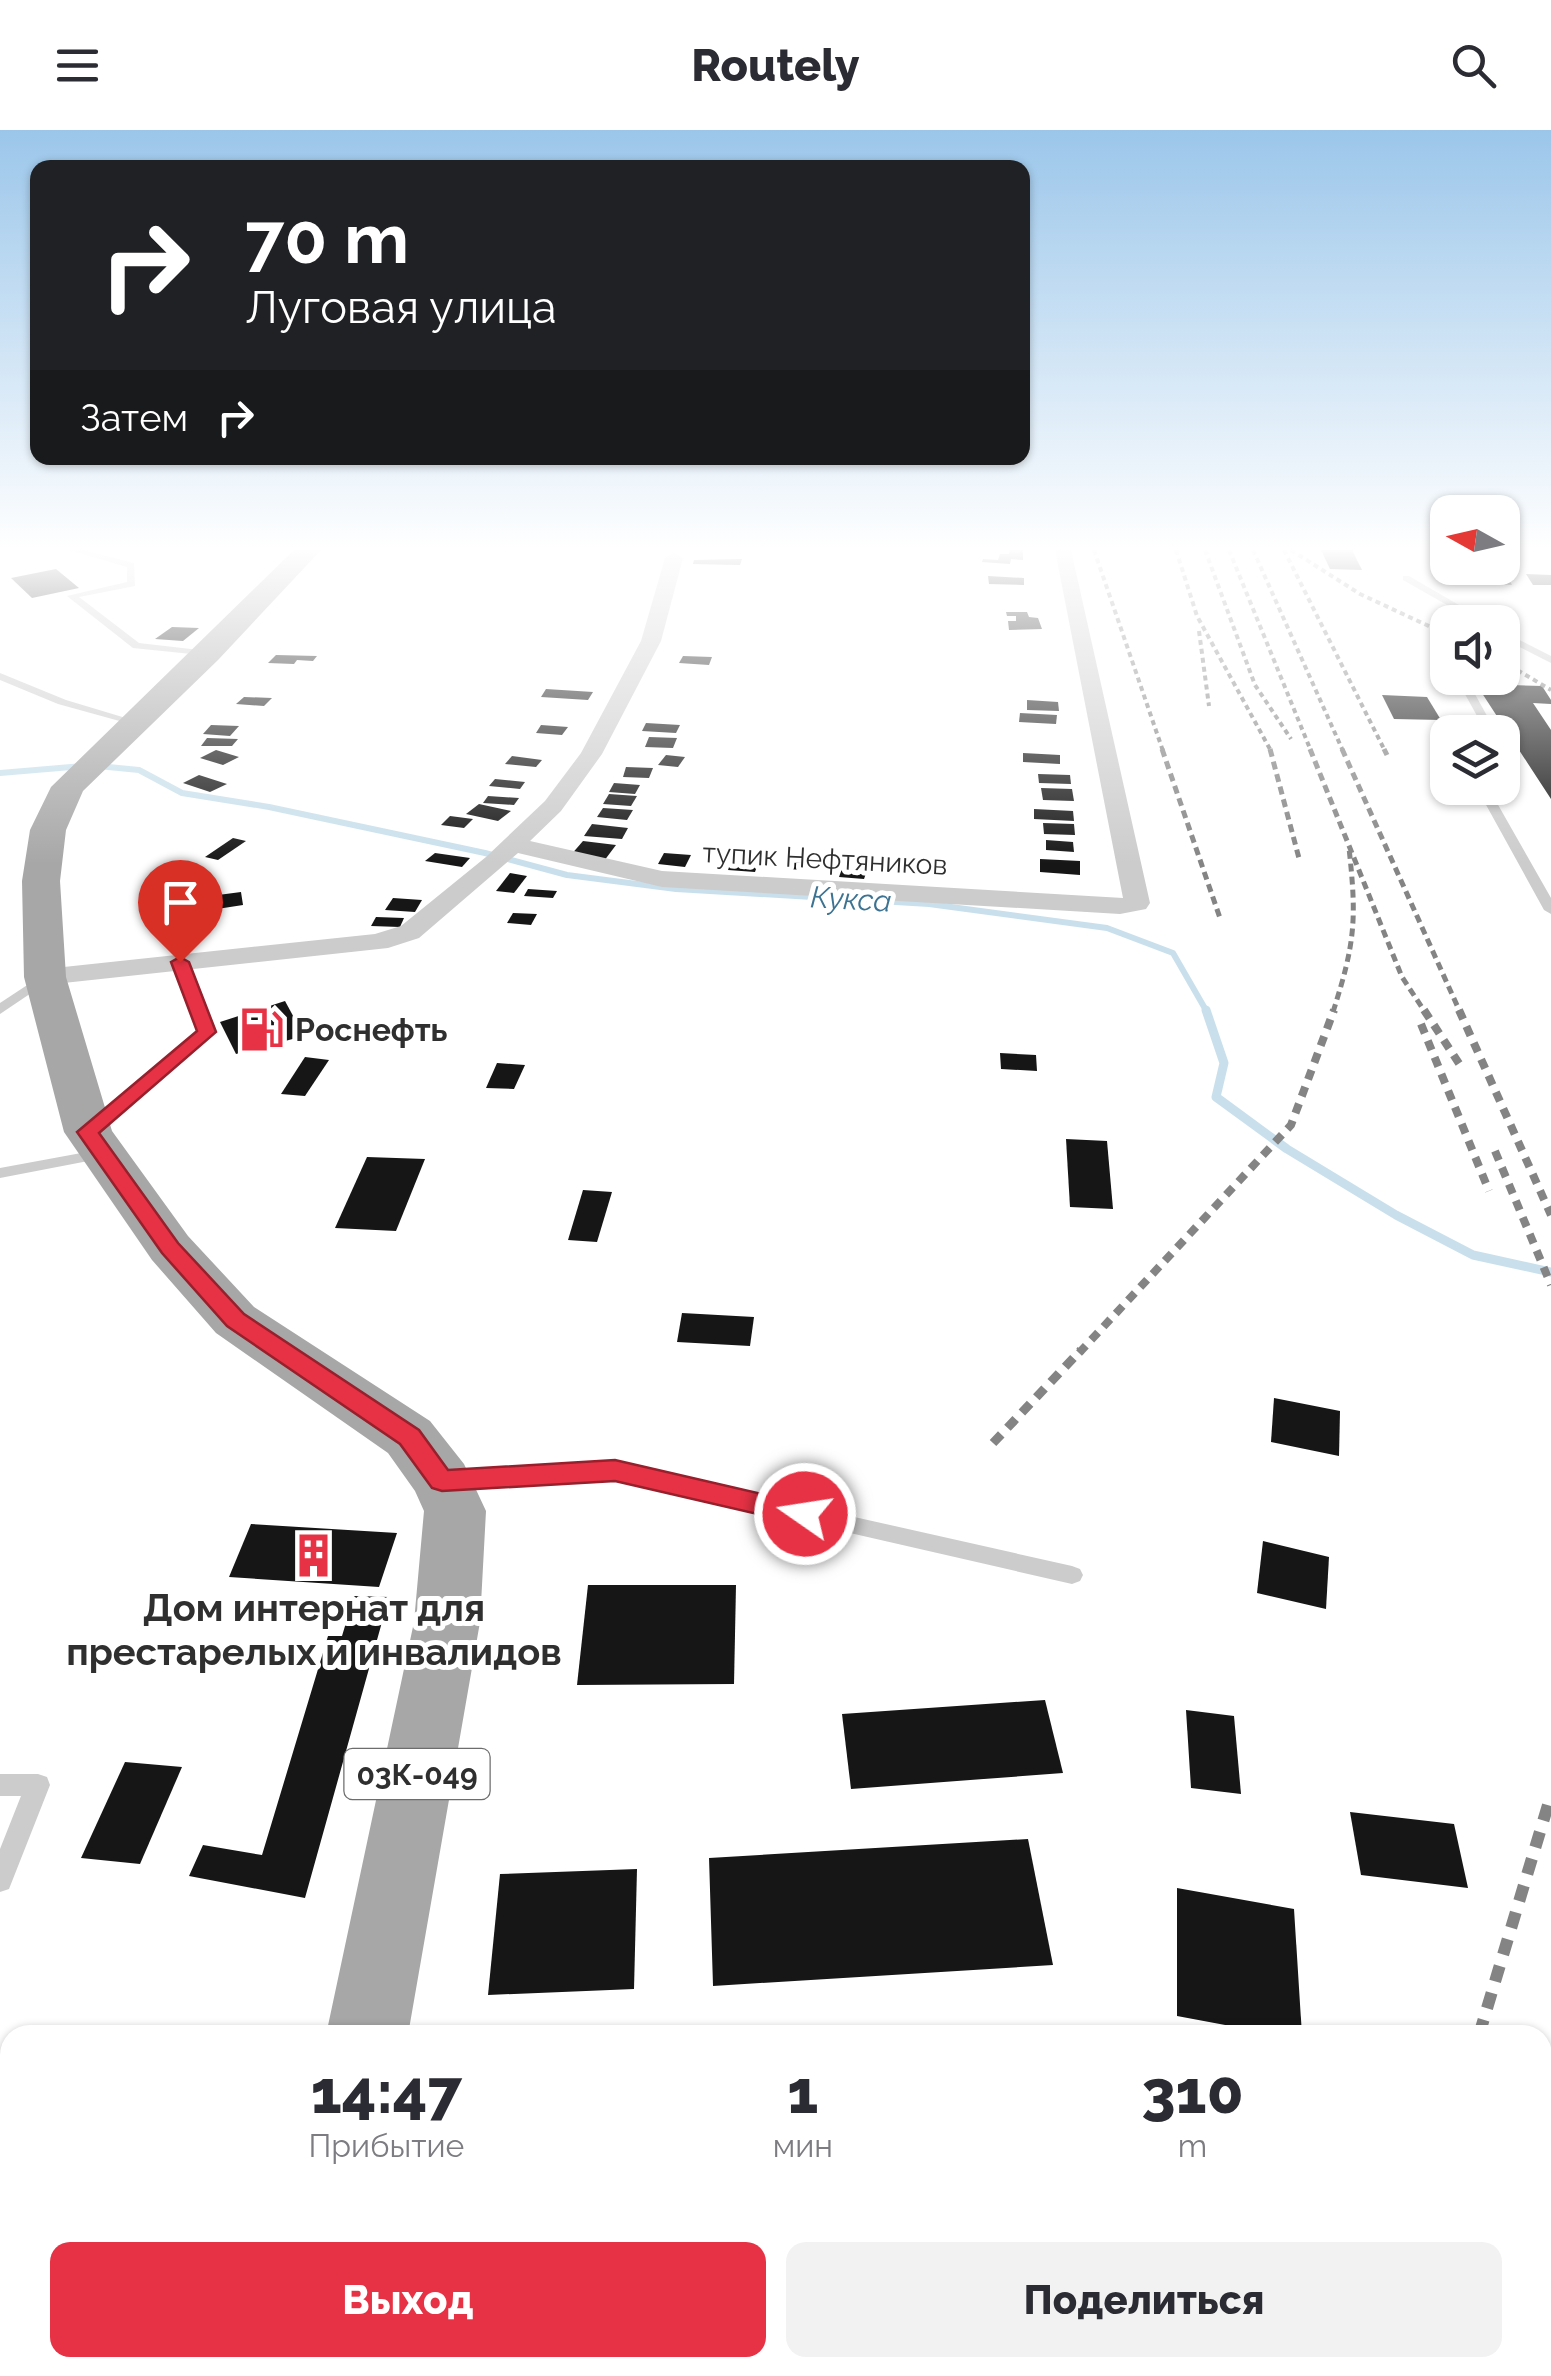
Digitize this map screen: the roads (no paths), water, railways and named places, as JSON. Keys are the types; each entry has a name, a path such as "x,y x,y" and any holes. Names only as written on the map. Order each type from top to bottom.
{"main road":[{"path":"207,655 88,767 58,801 48,830 42,881 45,977 96,1143 170,1248 235,1320 410,1437 448,1496"},
{"name":"03К-049","path":"369,2025 447,1622 448,1496"}],"street":[{"path":"45,977 378,942 410,932 505,853 553,806 591,754 644,655"},
{"name":"тупик Нефтяников","path":"505,853 662,879 1137,904 1086,655"}],"lane":[{"path":"2,679 134,722"},
{"path":"1492,805 1551,910"},
{"path":"0,1173 96,1143 207,1032 180,962"},
{"path":"0,1010 45,977"},
{"path":"448,1496 615,1470 1072,1575"},
{"path":"0,1785 38,1785 0,1880"}],"waterway":[{"name":"Кукса","path":"0,773 83,766"},
{"name":"Кукса","path":"98,766 139,770 182,793 269,807 485,853 567,875 676,889 929,904 1107,928 1173,953 1206,1011"},
{"name":"Кукса","path":"1206,1011 1224,1063 1216,1097 1287,1149 1396,1215 1473,1255 1551,1272"}],"railway":[{"path":"1130,655 1163,751"},
{"path":"1202,655 1209,706"},
{"path":"1218,655 1270,749"},
{"path":"1244,655 1255,685 1291,739"},
{"path":"1272,655 1311,751"},
{"path":"1300,655 1343,751"},
{"path":"1337,655 1385,751"},
{"path":"1520,672 1551,690"},
{"path":"1162,749 1221,921"},
{"path":"1270,749 1300,862"},
{"path":"1310,749 1402,977 1425,1012"},
{"path":"1342,749 1460,1012"},
{"path":"1385,751 1387,755"},
{"path":"1333,1012 1352,931 1349,848"},
{"path":"1079,1353 1291,1125 1334,1010"},
{"path":"1424,1010 1460,1065"},
{"path":"1459,1010 1551,1215"},
{"path":"1421,1024 1489,1191"},
{"path":"1495,1151 1551,1285"},
{"path":"993,1443 1081,1350"},
{"path":"1482,2025 1551,1795"}],"place":[{"name":"Роснефть","path":"262,1029"},
{"name":"Дом интернат для престарелых и инвалидов","path":"314,1555"}]}
